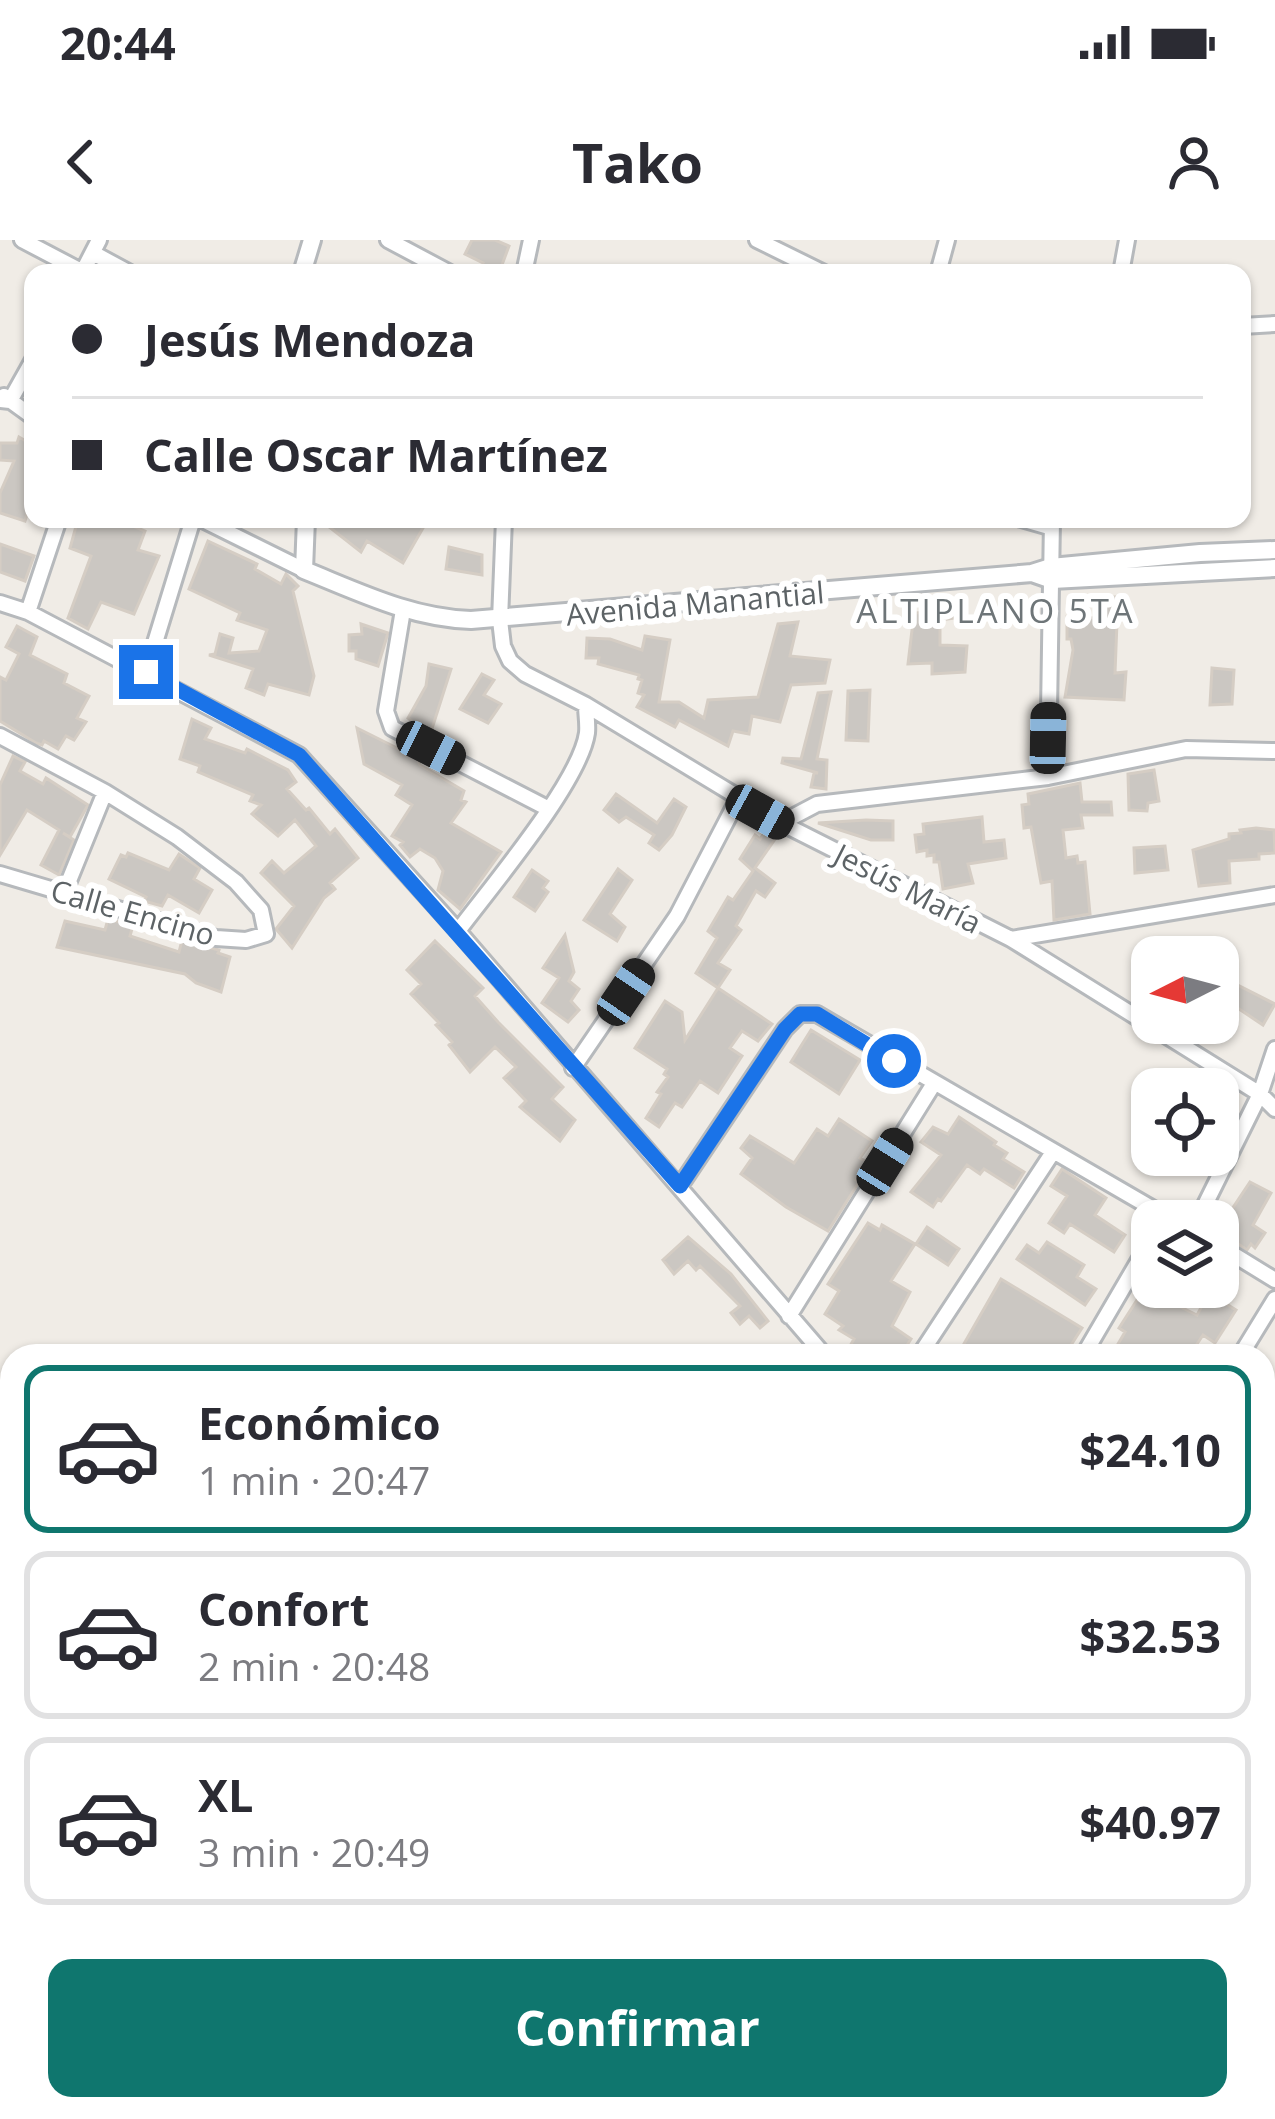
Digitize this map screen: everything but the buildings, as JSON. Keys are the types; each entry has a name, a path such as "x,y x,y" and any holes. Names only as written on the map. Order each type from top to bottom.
{"street":[{"path":"22,240 67,264"},
{"path":"388,240 432,264"},
{"path":"757,240 806,264"},
{"path":"3,398 24,371"},
{"path":"28,612 55,528"},
{"path":"146,672 194,528"},
{"path":"216,528 304,569 306,528"},
{"path":"500,620 504,528"},
{"path":"1048,777 1051,528"},
{"name":"Avenida Manantial","path":"1051,573 1200,553 1275,550"},
{"name":"Avenida Manantial","path":"304,569 403,610 442,620 500,620 1032,573 1275,568"},
{"path":"0,603 28,612 299,755 458,931 814,1344"},
{"path":"403,610 387,720 392,728 549,809"},
{"name":"Jesús María","path":"500,620 503,646 510,661 525,674 586,705 781,824 1011,940 1260,1094 1275,1109"},
{"path":"458,931 549,809 580,754 587,732 586,705"},
{"path":"0,736 105,791 64,892"},
{"path":"781,824 817,803 1048,777 1186,749 1275,751"},
{"name":"Calle Encino","path":"0,874 217,938 246,940 266,934 261,910 236,883 105,791"},
{"path":"573,1068 677,916 738,799"},
{"path":"1011,940 1275,895"},
{"path":"680,1186 785,1029 800,1014 817,1014 1133,1200"},
{"path":"1207,1200 1260,1094 1275,1049"},
{"path":"789,1316 933,1085"},
{"path":"927,1344 1053,1152"},
{"path":"1239,1258 1275,1280"},
{"path":"1090,1344 1131,1274"},
{"path":"1247,1344 1275,1299"}],"district":[{"name":"ALTIPLANO 5TA","path":"996,610"}],"route":[{"path":"146,672 299,755 680,1186 785,1029 800,1014 817,1014 894,1061"}]}
